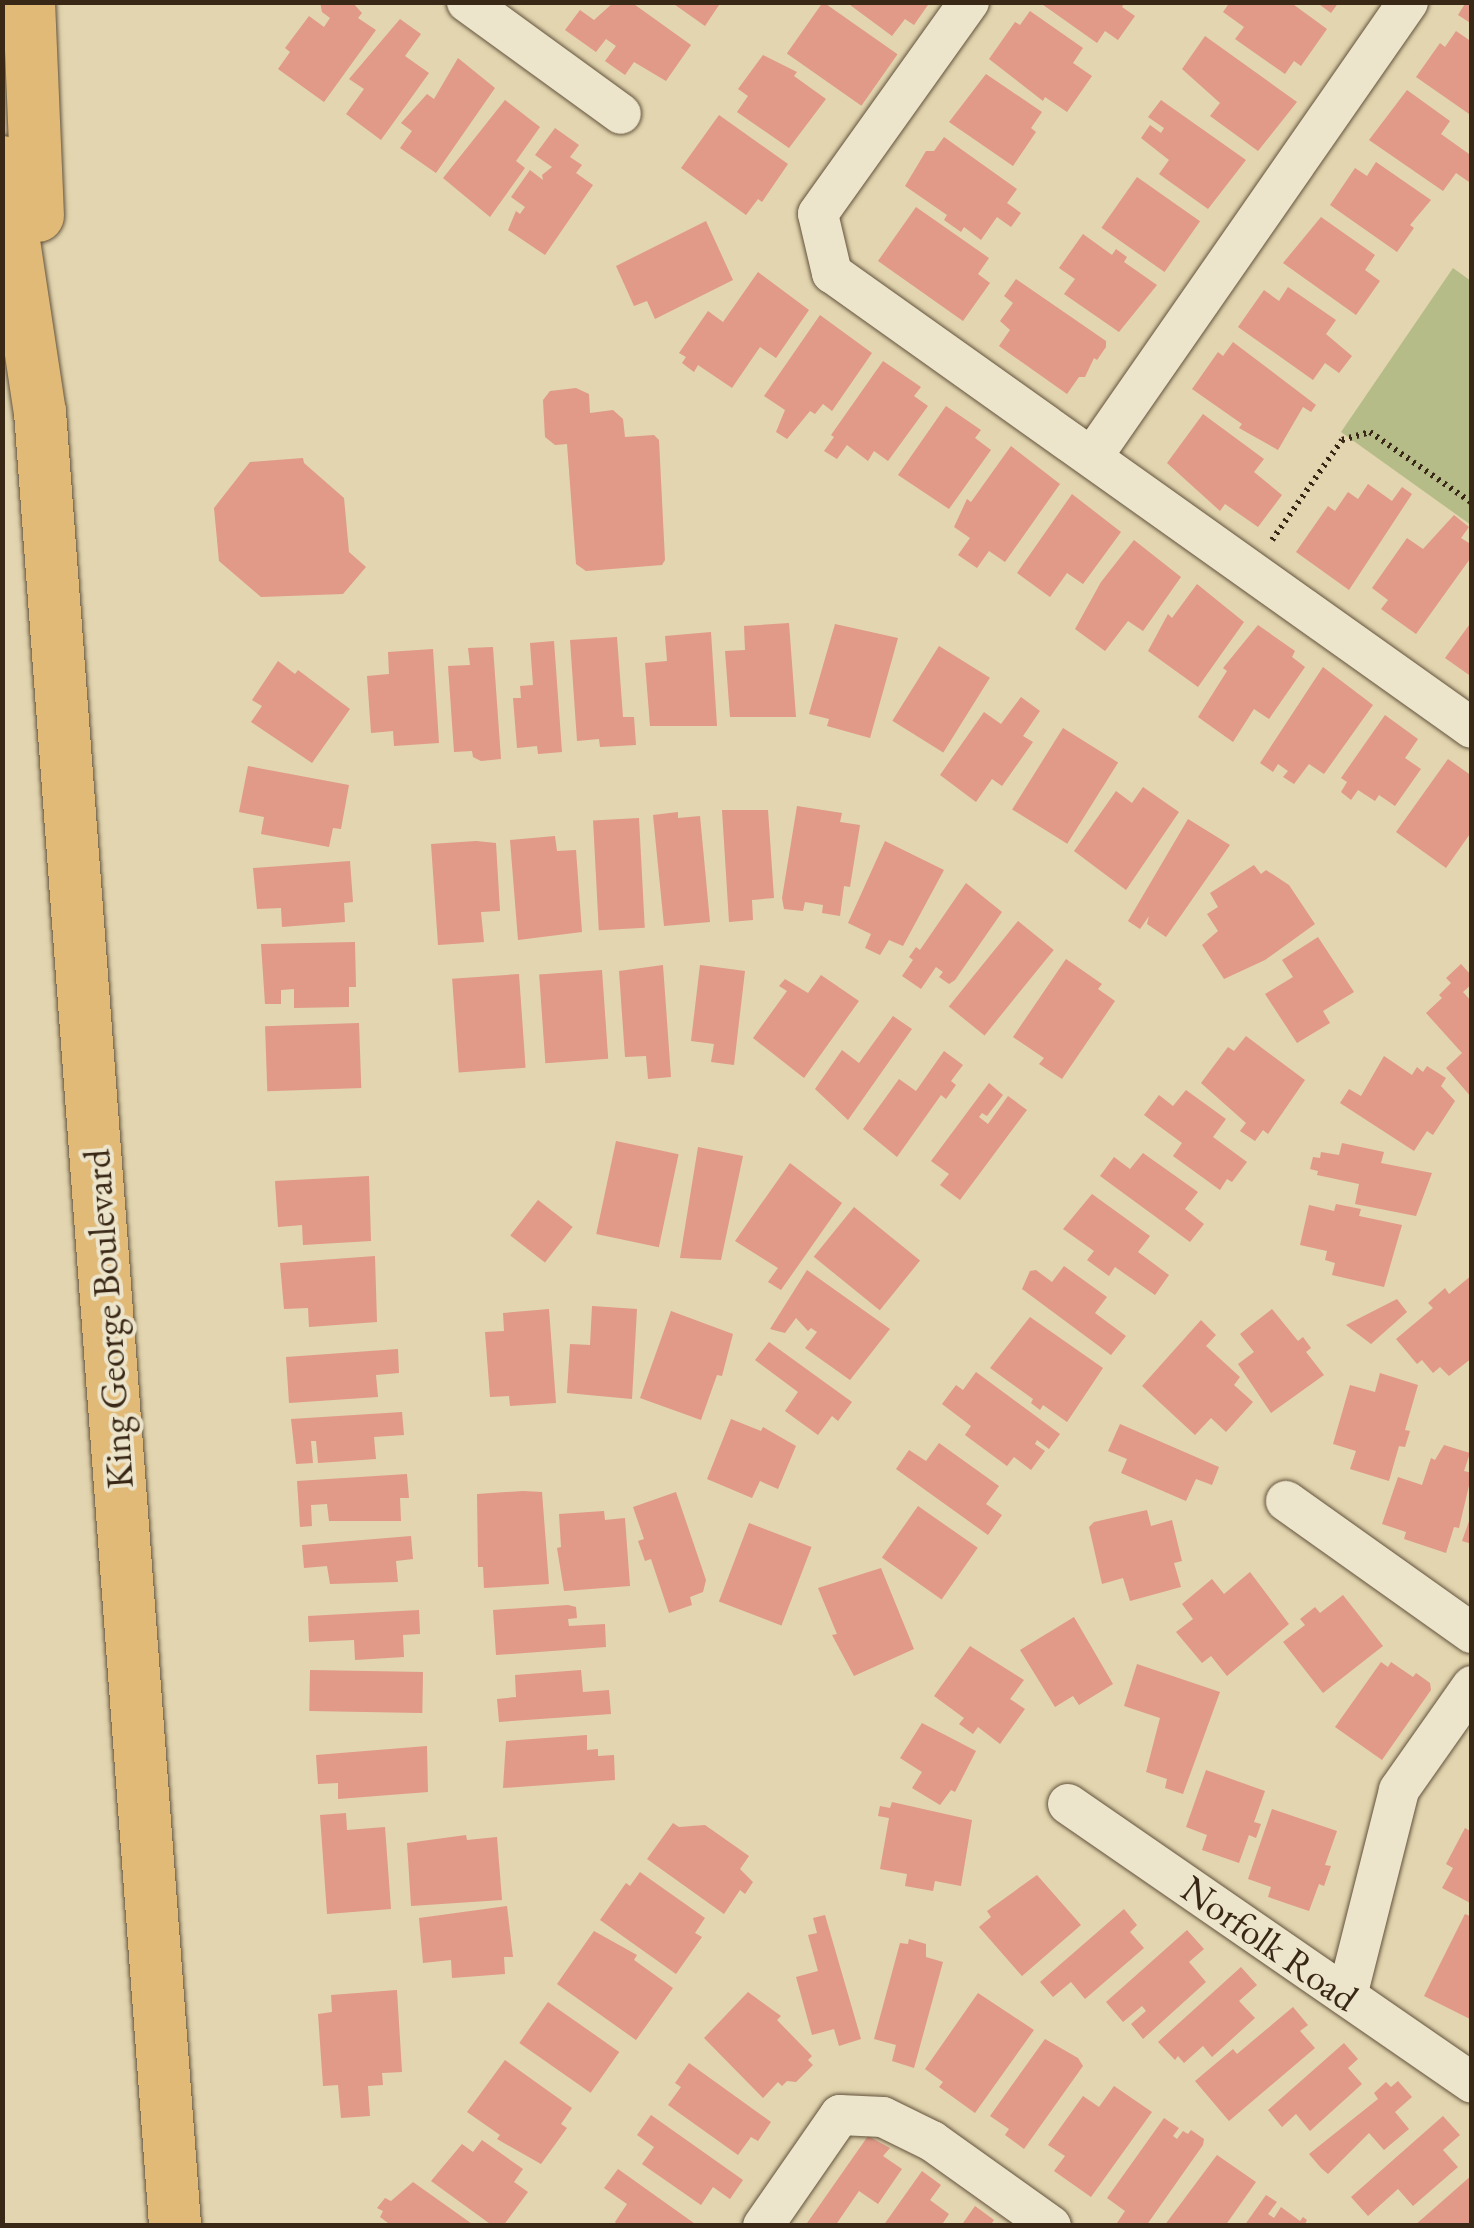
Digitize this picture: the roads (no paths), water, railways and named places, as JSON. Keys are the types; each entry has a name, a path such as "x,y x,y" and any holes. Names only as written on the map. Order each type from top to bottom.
{"main road":[{"name":"King George Boulevard","path":"29,2 40,412 175,2226"},
{"name":"King George Boulevard","path":"2,162 40,412"}],"street":[{"path":"467,2 509,14 621,114"},
{"path":"969,2 818,214 832,273 1472,728"},
{"path":"1092,457 1408,2"},
{"path":"1286,1501 1472,1633"},
{"path":"1347,1996 1399,1790 1472,1686"},
{"name":"Norfolk Road","path":"1068,1804 1472,2083"},
{"path":"763,2226 840,2115 883,2117 932,2141 1051,2226"}]}
